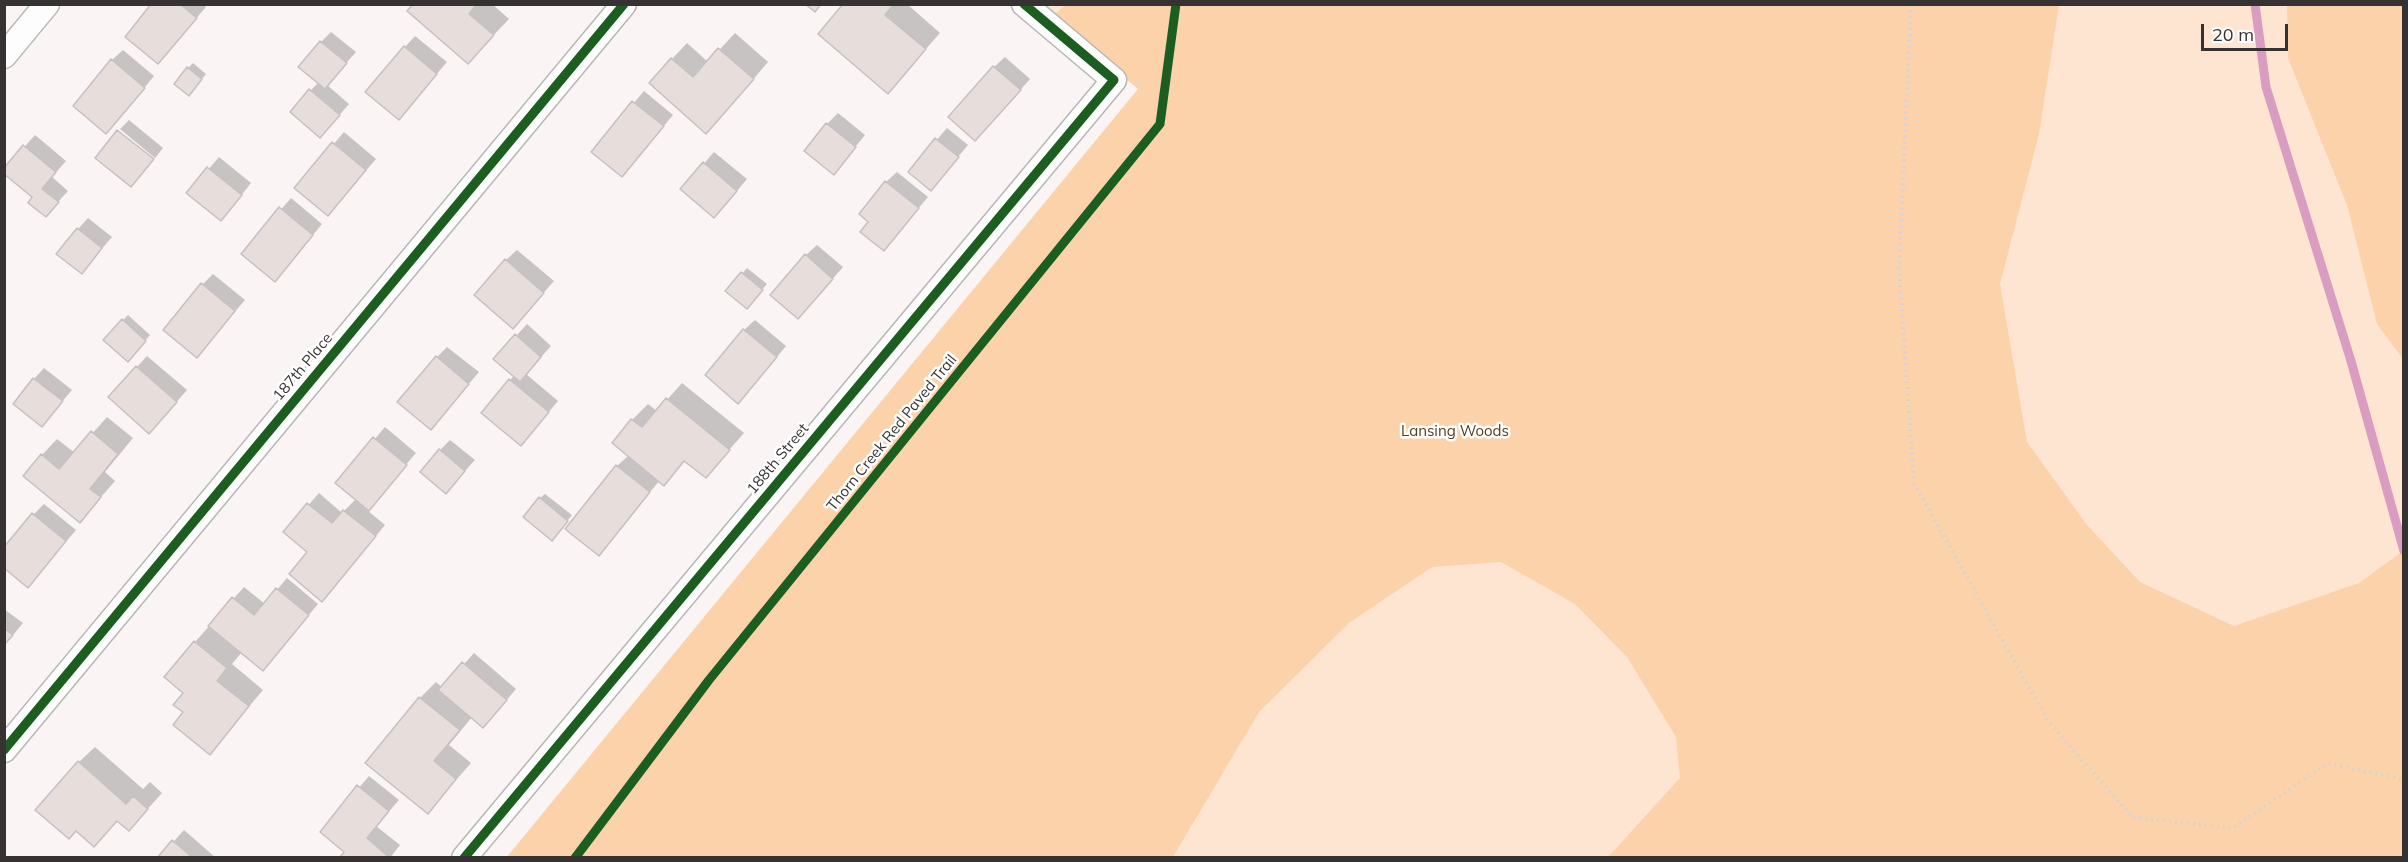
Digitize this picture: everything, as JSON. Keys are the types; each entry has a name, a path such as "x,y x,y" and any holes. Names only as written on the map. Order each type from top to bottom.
{"street":[{"path":"4,56 47,4"},
{"name":"187th Place","path":"4,750 624,4"},
{"name":"188th Street","path":"464,858 1114,80 1024,4"}],"path":[{"path":"1911,4 1899,268 1914,483 2048,721 2132,817 2233,828 2328,763 2403,780"}],"green space":[{"name":"Lansing Woods","path":"1036,5 2403,5 2403,857 506,858 1138,89"},
{"name":"Lansing Woods","path":"1065,5 2059,5 2039,134 2000,284 2027,442 2087,525 2140,582 2234,626 2359,583 2403,551 2403,857 1608,857 1680,778 1676,737 1627,657 1575,604 1501,562 1432,567 1349,623 1259,712 1173,857 506,858 1138,89 1052,17"},
{"path":"2287,5 2403,5 2403,359 2377,324 2347,205 2288,58"}],"building":[{"path":"151,4 180,4 197,18 158,64 125,37"},
{"path":"413,4 477,4 469,14 494,35 468,64 407,11"},
{"path":"805,4 821,4 815,12"},
{"path":"843,4 894,4 885,15 926,49 888,94 818,34"},
{"path":"320,41 347,63 325,89 298,67"},
{"path":"404,46 437,74 399,120 365,92"},
{"path":"718,48 754,79 706,134 649,83 671,58 693,77"},
{"path":"111,59 145,88 106,134 73,106"},
{"path":"993,66 1021,90 975,141 948,117"},
{"path":"187,67 202,79 189,96 174,84"},
{"path":"309,89 340,115 320,138 290,112"},
{"path":"632,101 664,126 622,177 591,152"},
{"path":"826,123 856,147 834,175 804,151"},
{"path":"117,130 154,159 131,187 95,158"},
{"path":"935,138 959,157 931,191 908,172"},
{"path":"332,142 366,170 328,216 294,188"},
{"path":"23,145 56,172 42,189 59,202 46,217 28,203 32,197 4,174 4,168"},
{"path":"703,162 737,191 714,218 680,189"},
{"path":"207,167 242,195 221,221 186,193"},
{"path":"885,181 919,208 884,251 860,232 868,222 859,214"},
{"path":"279,207 313,235 275,282 241,254"},
{"path":"77,228 102,248 82,274 56,254"},
{"path":"805,254 833,279 798,319 770,295"},
{"path":"505,259 544,293 513,329 474,295"},
{"path":"741,272 763,290 747,309 725,291"},
{"path":"201,283 235,311 197,358 163,330"},
{"path":"122,319 146,341 128,362 103,340"},
{"path":"743,329 777,357 738,404 705,375"},
{"path":"515,334 541,357 520,382 493,359"},
{"path":"436,356 469,384 431,430 397,402"},
{"path":"136,366 177,402 149,434 108,397"},
{"path":"33,378 63,401 42,427 13,404"},
{"path":"509,379 549,412 521,446 481,413"},
{"path":"666,398 730,450 706,478 684,461 664,486 612,443 631,419 642,427"},
{"path":"91,431 118,454 90,489 101,497 80,523 23,476 41,454 59,469"},
{"path":"373,437 407,465 369,511 335,483"},
{"path":"439,449 465,471 446,494 420,472"},
{"path":"616,465 650,492 599,556 565,529"},
{"path":"539,497 568,521 552,541 523,517"},
{"path":"307,503 332,523 343,510 376,536 322,602 289,574 307,552 283,532"},
{"path":"32,513 66,541 28,588 4,568 4,547"},
{"path":"276,588 309,615 263,671 208,626 232,597 254,615"},
{"path":"4,628 13,635 4,645"},
{"path":"194,641 227,668 217,681 249,706 210,755 173,725 183,712 173,705 183,693 164,677"},
{"path":"462,662 507,700 483,728 438,690"},
{"path":"419,697 460,730 434,761 456,779 428,814 365,763"},
{"path":"78,761 126,804 133,796 148,809 129,831 117,821 94,847 76,831 69,839 35,810"},
{"path":"357,785 389,811 367,838 390,858 339,858 344,852 320,832"},
{"path":"172,840 193,858 157,858"}],"waterway":[{"path":"2255,4 2266,87 2351,361 2404,551"}],"cycle path":[{"path":"4,750 624,4"},
{"path":"464,858 1114,80 1024,4"},
{"name":"Thorn Creek Red Paved Trail","path":"575,858 709,680 1160,124 1176,4"}]}
